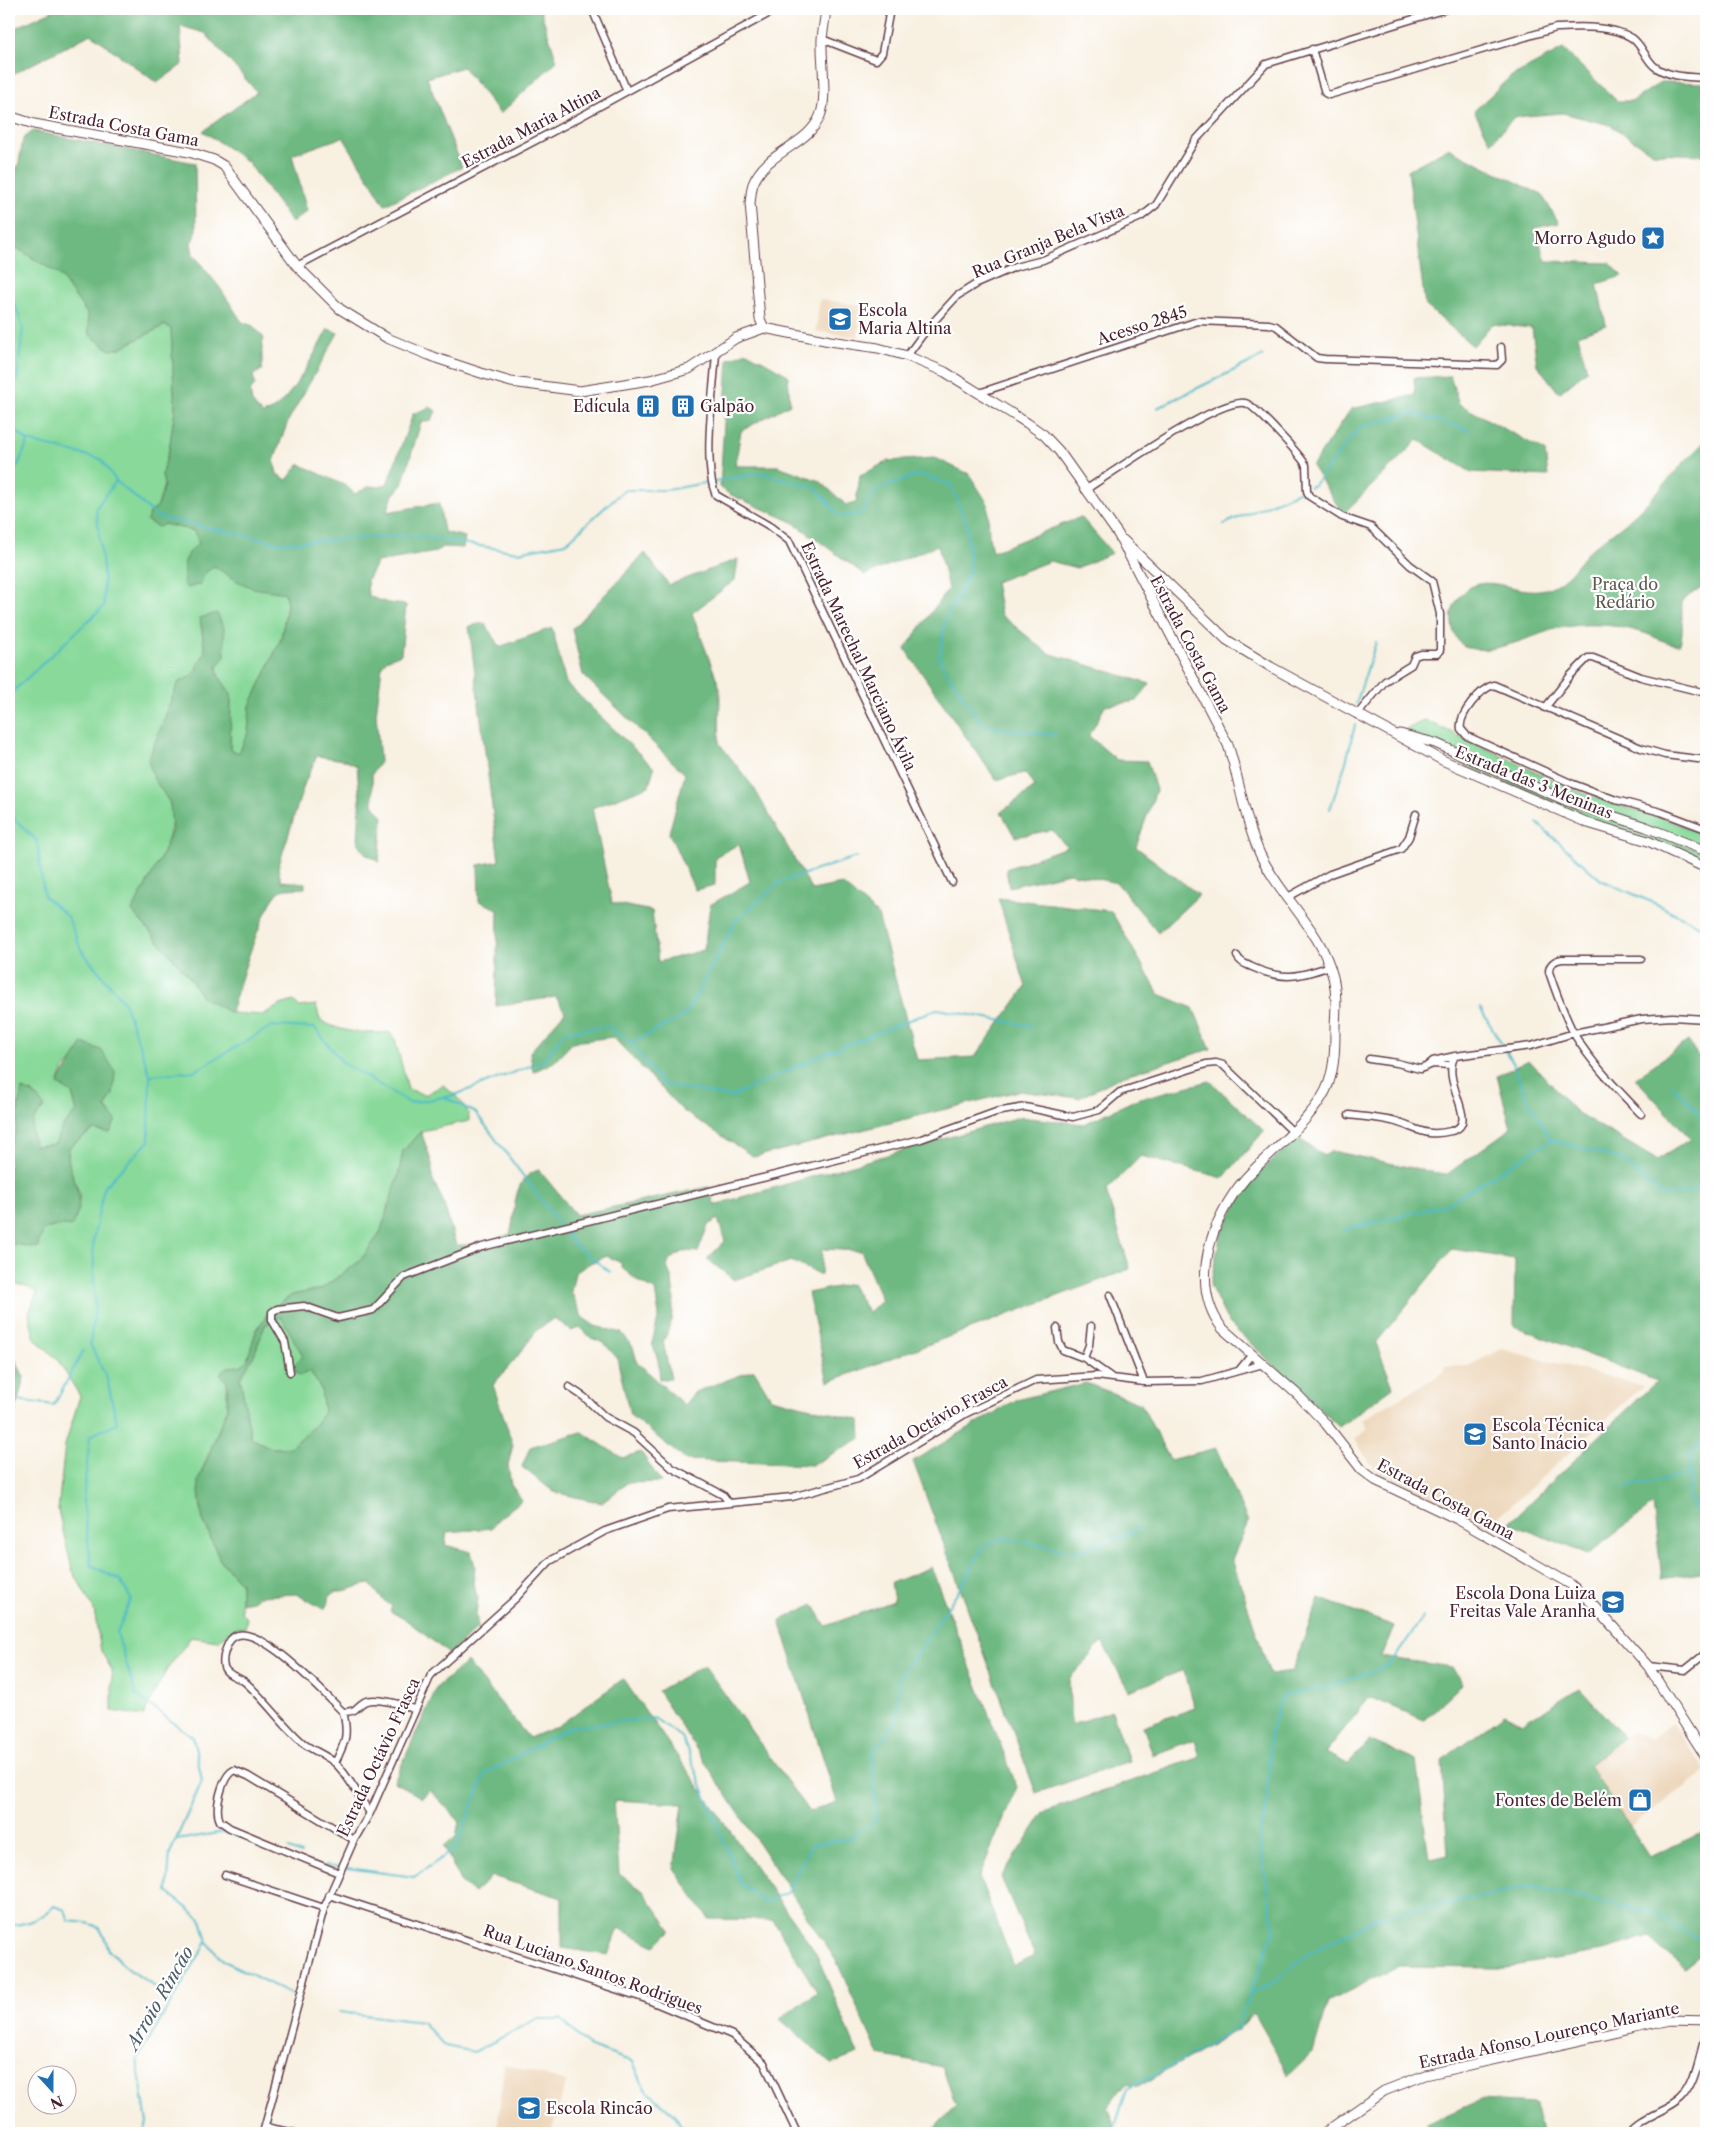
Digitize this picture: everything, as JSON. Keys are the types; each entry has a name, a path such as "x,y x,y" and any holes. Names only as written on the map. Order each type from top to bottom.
{"main road":[{"path":"764,328 760,319 750,203 753,185 770,160 806,135 821,115 823,102 822,39 826,9"},
{"name":"Estrada Costa Gama","path":"9,116 34,124 189,152 214,160 224,166 297,266 340,309 387,338 456,366 511,382 580,391 670,376 689,369 716,353 736,338 764,328 878,348 907,356 945,372 1044,435 1059,451 1118,534 1228,745 1254,840 1269,870 1314,934 1330,966 1336,998 1334,1056 1326,1092 1311,1112 1245,1179 1231,1200 1215,1232 1206,1262 1207,1293 1215,1319 1222,1328 1298,1395 1326,1424 1352,1459 1368,1475 1459,1520 1570,1584 1591,1602 1648,1666 1706,1757"},
{"name":"Estrada das 3 Meninas","path":"1118,534 1154,571 1228,640 1271,667 1442,760 1588,823 1648,841 1706,868"},
{"path":"1139,577 1154,571"},
{"name":"Estrada das 3 Meninas","path":"1381,728 1434,743 1567,801 1600,814 1646,827 1706,851"},
{"name":"Estrada Afonso Lourenço Mariante","path":"1324,2133 1384,2090 1426,2075 1671,2020 1706,2021"}],"street":[{"path":"592,9 627,91"},
{"name":"Estrada Maria Altina","path":"297,266 778,9"},
{"path":"822,39 876,60 882,53 890,9"},
{"name":"Rua Granja Bela Vista","path":"907,356 926,330 957,296 976,284 1015,267 1043,260 1141,217 1156,205 1195,141 1262,68 1273,61 1446,9"},
{"path":"1312,49 1324,93 1328,95 1556,28 1576,27 1607,30 1627,36 1638,44 1654,66 1663,71 1706,78"},
{"name":"Acesso 2845","path":"979,393 1198,321 1269,324 1276,326 1310,353 1325,360 1498,365 1502,360 1501,347"},
{"name":"Estrada Marechal Marciano Ávila","path":"716,353 709,457 712,487 716,494 771,527 789,541 952,882"},
{"path":"1085,490 1205,414 1238,402 1252,406 1302,458 1307,471 1306,485 1309,496 1342,517 1370,527 1410,565 1428,577 1435,588 1440,614 1442,645 1440,650 1437,654 1415,656 1411,665 1385,681 1357,715"},
{"path":"1545,708 1570,675 1588,658 1593,658 1656,682 1706,693"},
{"path":"1706,760 1665,755 1641,748 1494,685 1484,689 1461,718 1461,729 1467,736 1572,784 1616,800 1661,812 1706,829"},
{"path":"1288,897 1330,874 1402,849 1409,838 1416,814"},
{"path":"1237,956 1242,963 1269,975 1281,977 1307,973 1330,966"},
{"path":"1641,959 1562,959 1554,962 1549,968 1557,996 1574,1033 1606,1077 1641,1114"},
{"path":"1427,1066 1433,1061 1455,1056 1531,1046 1574,1033 1657,1017 1706,1019"},
{"path":"1349,1115 1393,1122 1430,1134 1457,1130 1462,1125 1464,1117 1451,1077 1450,1065 1455,1056"},
{"path":"1369,1059 1420,1069 1436,1063 1445,1066 1450,1065"},
{"path":"290,1372 285,1342 271,1318 272,1312 277,1309 305,1306 338,1318 366,1312 373,1310 404,1277 482,1247 920,1139 996,1112 1025,1107 1074,1117 1099,1110 1120,1092 1216,1062 1223,1065 1292,1132"},
{"path":"1110,1295 1144,1382"},
{"path":"1084,1358 1089,1345 1091,1326"},
{"path":"1057,1328 1059,1342 1063,1350 1084,1358 1112,1378"},
{"path":"1239,1370 1252,1354"},
{"name":"Estrada Octávio Frasca","path":"264,2130 324,1908 354,1840 370,1814 430,1675 516,1598 550,1561 605,1531 668,1509 792,1497 858,1479 967,1413 1036,1380 1098,1376 1144,1382 1202,1382 1263,1364"},
{"path":"569,1387 606,1417 634,1433 672,1468 723,1494 729,1503"},
{"path":"335,1763 346,1740 347,1727 343,1712 272,1646 250,1635 243,1634 237,1635 228,1642 224,1657 224,1667 230,1674 244,1681 274,1715 304,1744 335,1763 370,1814"},
{"path":"1648,1666 1684,1670 1706,1654"},
{"path":"343,1712 355,1711 364,1702 374,1699 415,1710"},
{"path":"339,1872 230,1828 220,1821 218,1805 227,1776 234,1770 248,1776 354,1840"},
{"path":"225,1875 324,1908"},
{"name":"Rua Luciano Santos Rodrigues","path":"329,1896 646,1999 732,2035 764,2063 797,2133"},
{"path":"1629,2133 1641,2123 1673,2105 1688,2090 1696,2071 1699,2052 1706,2035"},
{"path":"264,2130 295,2133"}],"shaded area":[{"name":"Escola Maria Altina","path":"820,299 863,306 858,337 816,331"},
{"name":"Escola Técnica Santo Inácio","path":"1502,1349 1643,1386 1488,1526 1377,1473 1355,1440 1368,1428 1362,1420 1443,1373 1445,1367 1468,1366"},
{"name":"Fontes de Belém","path":"1673,1723 1706,1772 1629,1827 1589,1765 1629,1733 1651,1739"},
{"name":"Escola Rincão","path":"504,2064 566,2082 551,2133 497,2133"}],"green space":[{"path":"56,9 540,9 557,61 500,114 463,67 427,78 462,167 385,205 343,137 292,155 307,211 292,223 248,162 203,131 257,92 205,33 180,26 183,64 157,83 91,34 9,76 9,31"},
{"path":"1563,49 1617,101 1633,101 1661,82 1706,83 1706,155 1653,153 1610,125 1563,113 1514,117 1491,143 1474,111 1510,77"},
{"path":"33,131 195,163 196,233 191,243 193,254 220,288 242,322 253,326 264,338 262,370 253,375 255,384 250,392 252,402 262,414 272,410 291,391 328,329 338,333 288,421 274,460 277,474 287,480 299,464 346,486 355,494 370,486 378,487 387,484 413,414 430,407 436,411 431,421 421,422 402,485 393,495 387,512 439,503 444,532 465,537 463,548 443,547 436,552 377,562 367,580 368,596 388,603 406,605 401,654 386,660 382,666 376,714 380,762 372,774 373,804 383,817 379,862 365,853 358,843 360,801 357,766 344,760 317,756 305,782 278,868 281,881 305,883 305,888 282,890 267,910 252,947 231,1013 202,997 187,974 132,911 161,857 172,830 170,803 154,779 148,760 178,683 193,675 205,652 200,618 217,613 224,629 225,657 217,666 218,675 231,694 230,749 239,753 248,733 250,706 281,639 287,605 285,593 253,588 237,581 214,566 204,574 201,584 187,588 183,583 185,563 193,548 199,543 194,531 165,524 158,527 147,521 149,514 158,506 164,485 162,474 169,450 175,410 171,329 165,325 118,349 110,350 89,334 88,315 60,275 9,243 9,166 18,168 23,139"},
{"path":"1448,148 1542,195 1559,223 1534,228 1546,261 1610,263 1622,276 1597,284 1606,325 1578,335 1587,370 1559,393 1537,365 1532,328 1492,324 1473,346 1425,305 1408,170"},
{"path":"9,243 60,275 88,315 89,334 110,350 118,349 166,325 171,329 175,410 169,450 162,474 164,485 158,506 149,514 165,524 194,531 199,543 184,567 185,577 204,574 214,566 248,584 285,592 287,605 281,639 250,706 248,733 239,753 230,749 231,694 218,675 217,666 200,618 205,652 193,675 178,683 154,779 169,802 172,815 171,828 161,858 132,911 187,974 202,997 232,1013 262,1015 280,1005 294,1001 299,1007 316,1005 320,1020 337,1028 362,1033 389,1032 395,1039 408,1089 425,1095 443,1085 464,1105 469,1116 469,1121 421,1131 403,1151 398,1177 380,1234 360,1261 321,1289 293,1295 277,1305 268,1313 256,1331 247,1361 240,1367 227,1367 227,1409 198,1481 202,1518 220,1560 241,1583 241,1612 247,1618 245,1628 237,1627 218,1641 191,1637 166,1671 143,1716 112,1711 112,1670 101,1651 94,1610 72,1569 58,1510 65,1445 80,1396 57,1359 34,1338 29,1313 37,1292 25,1286 9,1283 9,1243 38,1248 39,1240 45,1229 58,1226 72,1226 80,1195 67,1160 69,1147 93,1130 113,1094 77,1056 64,1069 58,1084 72,1093 77,1112 63,1126 56,1144 35,1146 31,1134 33,1118 18,1108 16,1130 9,1149 9,381 14,373 9,350"},
{"path":"747,352 788,375 790,404 741,431 735,466 778,466 820,481 846,505 856,503 860,476 888,461 935,458 969,474 988,504 989,537 992,552 1081,517 1112,553 1077,568 1050,561 995,582 1001,615 1048,653 1150,684 1136,701 1105,706 1089,736 1117,760 1147,761 1156,790 1136,847 1199,895 1158,933 1117,883 1069,873 1009,887 1006,869 1067,847 1052,830 1015,837 1001,812 1035,787 1025,773 996,780 905,649 948,589 938,545 865,575 793,522 729,494 720,487 728,359"},
{"path":"1450,376 1459,404 1545,451 1548,476 1471,472 1418,440 1343,514 1312,466 1351,409 1415,395 1414,378"},
{"name":"Praça do Redário","path":"1706,441 1706,586 1693,592 1682,602 1680,644 1666,642 1628,629 1594,625 1555,629 1501,647 1473,649 1462,644 1455,635 1452,616 1456,602 1466,590 1479,584 1489,583 1534,590 1545,589 1557,584 1570,573 1591,549 1624,524 1649,501"},
{"path":"645,553 669,585 738,559 735,580 692,613 720,688 719,743 754,788 812,890 842,884 878,915 917,1060 975,1057 1026,987 998,898 1111,911 1159,994 1193,1008 1211,1049 1122,1076 1079,1098 1018,1091 754,1157 682,1110 613,1037 573,1042 554,1062 533,1072 530,1052 565,1012 556,997 496,1006 498,909 479,901 478,865 499,861 469,626 485,623 499,647 552,628 566,683 654,768 649,786 592,808 612,903 652,911 658,962 704,950 710,905 750,882 739,844 715,857 715,885 695,890 669,833 685,774 583,675 572,629"},
{"path":"1425,720 1572,789 1610,803 1660,817 1706,835 1706,848 1598,811 1403,731"},
{"path":"1444,751 1590,813 1641,828 1706,853 1706,865 1597,823 1444,756"},
{"path":"1688,1041 1706,1068 1706,1571 1662,1578 1653,1505 1588,1554 1509,1523 1657,1381 1514,1326 1515,1259 1452,1249 1376,1343 1393,1387 1339,1427 1228,1322 1210,1285 1221,1233 1249,1183 1297,1137 1324,1156 1332,1151 1446,1175 1511,1128 1497,1076 1529,1060 1576,1112 1657,1160 1691,1139 1635,1078"},
{"path":"82,1043 101,1050 115,1071 113,1094 105,1107 116,1120 110,1133 93,1130 69,1147 68,1158 79,1203 72,1226 58,1226 45,1229 39,1240 38,1248 9,1243 9,1149 16,1130 22,1089 33,1093 45,1107 32,1124 35,1146 55,1144 63,1126 77,1112 72,1093 58,1084"},
{"path":"1210,1081 1264,1131 1223,1178 1141,1156 1106,1191 1130,1269 828,1382 808,1293 851,1284 868,1312 882,1300 861,1251 822,1249 821,1275 791,1261 734,1280 707,1259 725,1241 718,1219 708,1225 698,1252 685,1251 670,1259 667,1267 672,1279 674,1300 670,1327 663,1342 671,1379 660,1379 658,1360 652,1343 659,1315 655,1290 639,1282 622,1268 621,1263 607,1256 590,1263 575,1273 571,1291 582,1317 595,1326 622,1333 633,1347 637,1362 684,1405 695,1392 754,1370 771,1398 860,1420 861,1438 812,1465 686,1460 630,1415 617,1358 604,1343 591,1338 580,1327 572,1331 554,1318 537,1330 493,1385 513,1445 508,1465 511,1485 522,1500 497,1520 492,1528 447,1532 445,1545 471,1552 475,1566 473,1584 478,1598 476,1614 478,1627 449,1654 409,1622 390,1611 392,1606 382,1599 370,1584 336,1591 330,1595 328,1605 324,1609 296,1594 259,1596 252,1601 241,1603 241,1583 220,1560 202,1517 198,1481 227,1409 228,1384 220,1373 227,1367 240,1366 247,1361 256,1331 268,1313 277,1305 292,1295 321,1289 360,1261 380,1233 398,1177 403,1151 421,1131 432,1164 432,1178 443,1201 456,1245 477,1245 510,1234 519,1188 523,1180 539,1170 576,1215 709,1187 714,1205 1019,1117 1084,1124 1137,1099","holes":["281,1317 303,1356 293,1365 297,1374 301,1375 310,1371 321,1389 324,1412 314,1426 290,1448 271,1448 251,1438 240,1378 253,1357 265,1325"]},
{"path":"281,1317 304,1356 301,1375 310,1371 321,1389 324,1412 314,1426 290,1448 271,1448 251,1438 240,1378 253,1357 265,1325"},
{"path":"9,1347 24,1377 9,1436"},
{"path":"1086,1383 1141,1404 1170,1460 1216,1448 1248,1522 1232,1559 1270,1674 1292,1671 1319,1598 1394,1626 1381,1657 1452,1667 1462,1684 1424,1720 1370,1697 1325,1753 1348,1764 1369,1740 1416,1761 1429,1859 1448,1855 1442,1760 1505,1714 1523,1723 1579,1688 1624,1737 1589,1765 1649,1857 1706,1831 1706,1952 1685,1969 1650,1937 1603,1951 1500,1968 1397,1967 1329,2001 1313,2052 1289,2075 1253,2013 1239,2029 1138,2087 1126,2083 1107,2108 1118,2133 930,2133 956,2105 942,2067 879,2055 837,1962 658,1691 704,1665 809,1812 837,1802 780,1621 813,1604 826,1626 894,1601 891,1583 931,1567 1017,1787 979,1877 1014,1966 1035,1956 1001,1877 1044,1812 1200,1757 1195,1739 1153,1755 1143,1726 1195,1708 1184,1670 1129,1691 1102,1642 1069,1679 1071,1725 1112,1711 1129,1761 1036,1793 913,1461 1016,1400"},
{"path":"582,1432 622,1458 641,1452 661,1482 627,1483 602,1503 554,1492 522,1467 530,1447"},
{"path":"467,1662 529,1738 558,1726 623,1679 816,1953 858,2054 831,2064 780,2019 817,1992 773,1920 709,1919 674,1869 683,1804 614,1800 619,1874 643,1891 671,1930 655,1946 618,1928 608,1955 562,1948 562,1898 492,1876 474,1893 460,1881 444,1846 456,1837 459,1821 430,1790 422,1798 394,1782 437,1687"},
{"path":"1480,2100 1535,2103 1542,2133 1426,2133 1426,2124"}],"waterway":[{"name":"Arroio Rincão","path":"9,301 15,304 23,328 17,380 9,401"},
{"path":"1157,408 1263,356"},
{"path":"1310,487 1314,485 1360,427 1411,413 1469,430"},
{"name":"Arroio Rincão","path":"9,425 28,441 101,459 116,481 96,508 103,568 104,606 9,695"},
{"path":"9,477 18,465 28,442"},
{"path":"715,481 762,473 816,488 839,516 861,514 877,490 919,474 951,485 967,525 970,571 945,622 939,660 983,726 1056,735"},
{"path":"116,481 158,517 280,543 411,535 518,552 566,543 624,490 667,490 710,482"},
{"path":"1224,524 1305,489"},
{"path":"1356,704 1376,642"},
{"path":"1330,809 1346,762 1355,725"},
{"name":"Arroio Rincão","path":"9,813 37,841 44,896 68,917 81,950 124,1002 150,1075 149,1141 104,1187 93,1241 95,1311 90,1344 107,1379 117,1423 90,1436 83,1501 91,1565 120,1580 131,1599 117,1633 136,1695 193,1737 202,1781 170,1853 167,1892 201,1919 207,1942 137,2059 147,2123 144,2133"},
{"path":"1537,823 1601,880 1654,903 1706,929"},
{"path":"631,1043 684,1016 736,920 780,882 856,857"},
{"path":"1480,1008 1512,1061 1525,1095 1551,1140"},
{"path":"151,1075 195,1071 272,1026 315,1028 342,1062 410,1103 455,1095 543,1061 564,1032 608,1026 631,1043 662,1084 731,1097 826,1053 937,1009 1031,1026"},
{"path":"1672,1085 1706,1121"},
{"path":"444,1097 476,1113 560,1225"},
{"path":"1342,1230 1445,1205 1551,1140 1621,1159 1663,1196 1693,1191 1706,1183"},
{"path":"562,1229 575,1245 610,1272"},
{"path":"9,1399 54,1405 83,1351"},
{"path":"1706,1438 1691,1454 1689,1496 1706,1531"},
{"path":"1624,1487 1690,1474"},
{"path":"325,1865 414,1877 455,1849 485,1774 570,1727 654,1718 682,1737 741,1884 764,1902 787,1893 811,1845 851,1838 876,1820 872,1754 897,1720 899,1677 925,1642 962,1585 984,1545 1003,1538 1077,1552 1138,1530"},
{"path":"1113,2133 1127,2088 1161,2072 1237,2028 1274,1931 1259,1836 1267,1805 1271,1731 1282,1696 1316,1690 1390,1665 1423,1617"},
{"path":"177,1840 223,1832 248,1838"},
{"path":"289,1849 301,1854"},
{"path":"1250,1994 1276,1981 1311,1952 1379,1917 1531,1886 1652,1913 1706,1944"},
{"path":"9,1925 22,1924 34,1920 54,1906 65,1910 69,1921 92,1924 101,1930 109,1952 123,1965 153,1985 161,1993 180,1985"},
{"path":"207,1942 224,1961 295,1996"},
{"path":"340,2012 422,2022 445,2046 474,2052 537,2019 561,2019 588,2046 633,2062 645,2089 675,2115 685,2133"}],"place":[{"name":"Morro Agudo","path":"1653,238"},
{"name":"Escola Maria Altina","path":"840,319"},
{"name":"Edícula","path":"648,406"},
{"name":"Galpão","path":"683,406"},
{"name":"Escola Técnica Santo Inácio","path":"1475,1434"},
{"name":"Escola Dona Luiza Freitas Vale Aranha","path":"1613,1602"},
{"name":"Fontes de Belém","path":"1640,1800"},
{"name":"Escola Rincão","path":"529,2108"}]}
